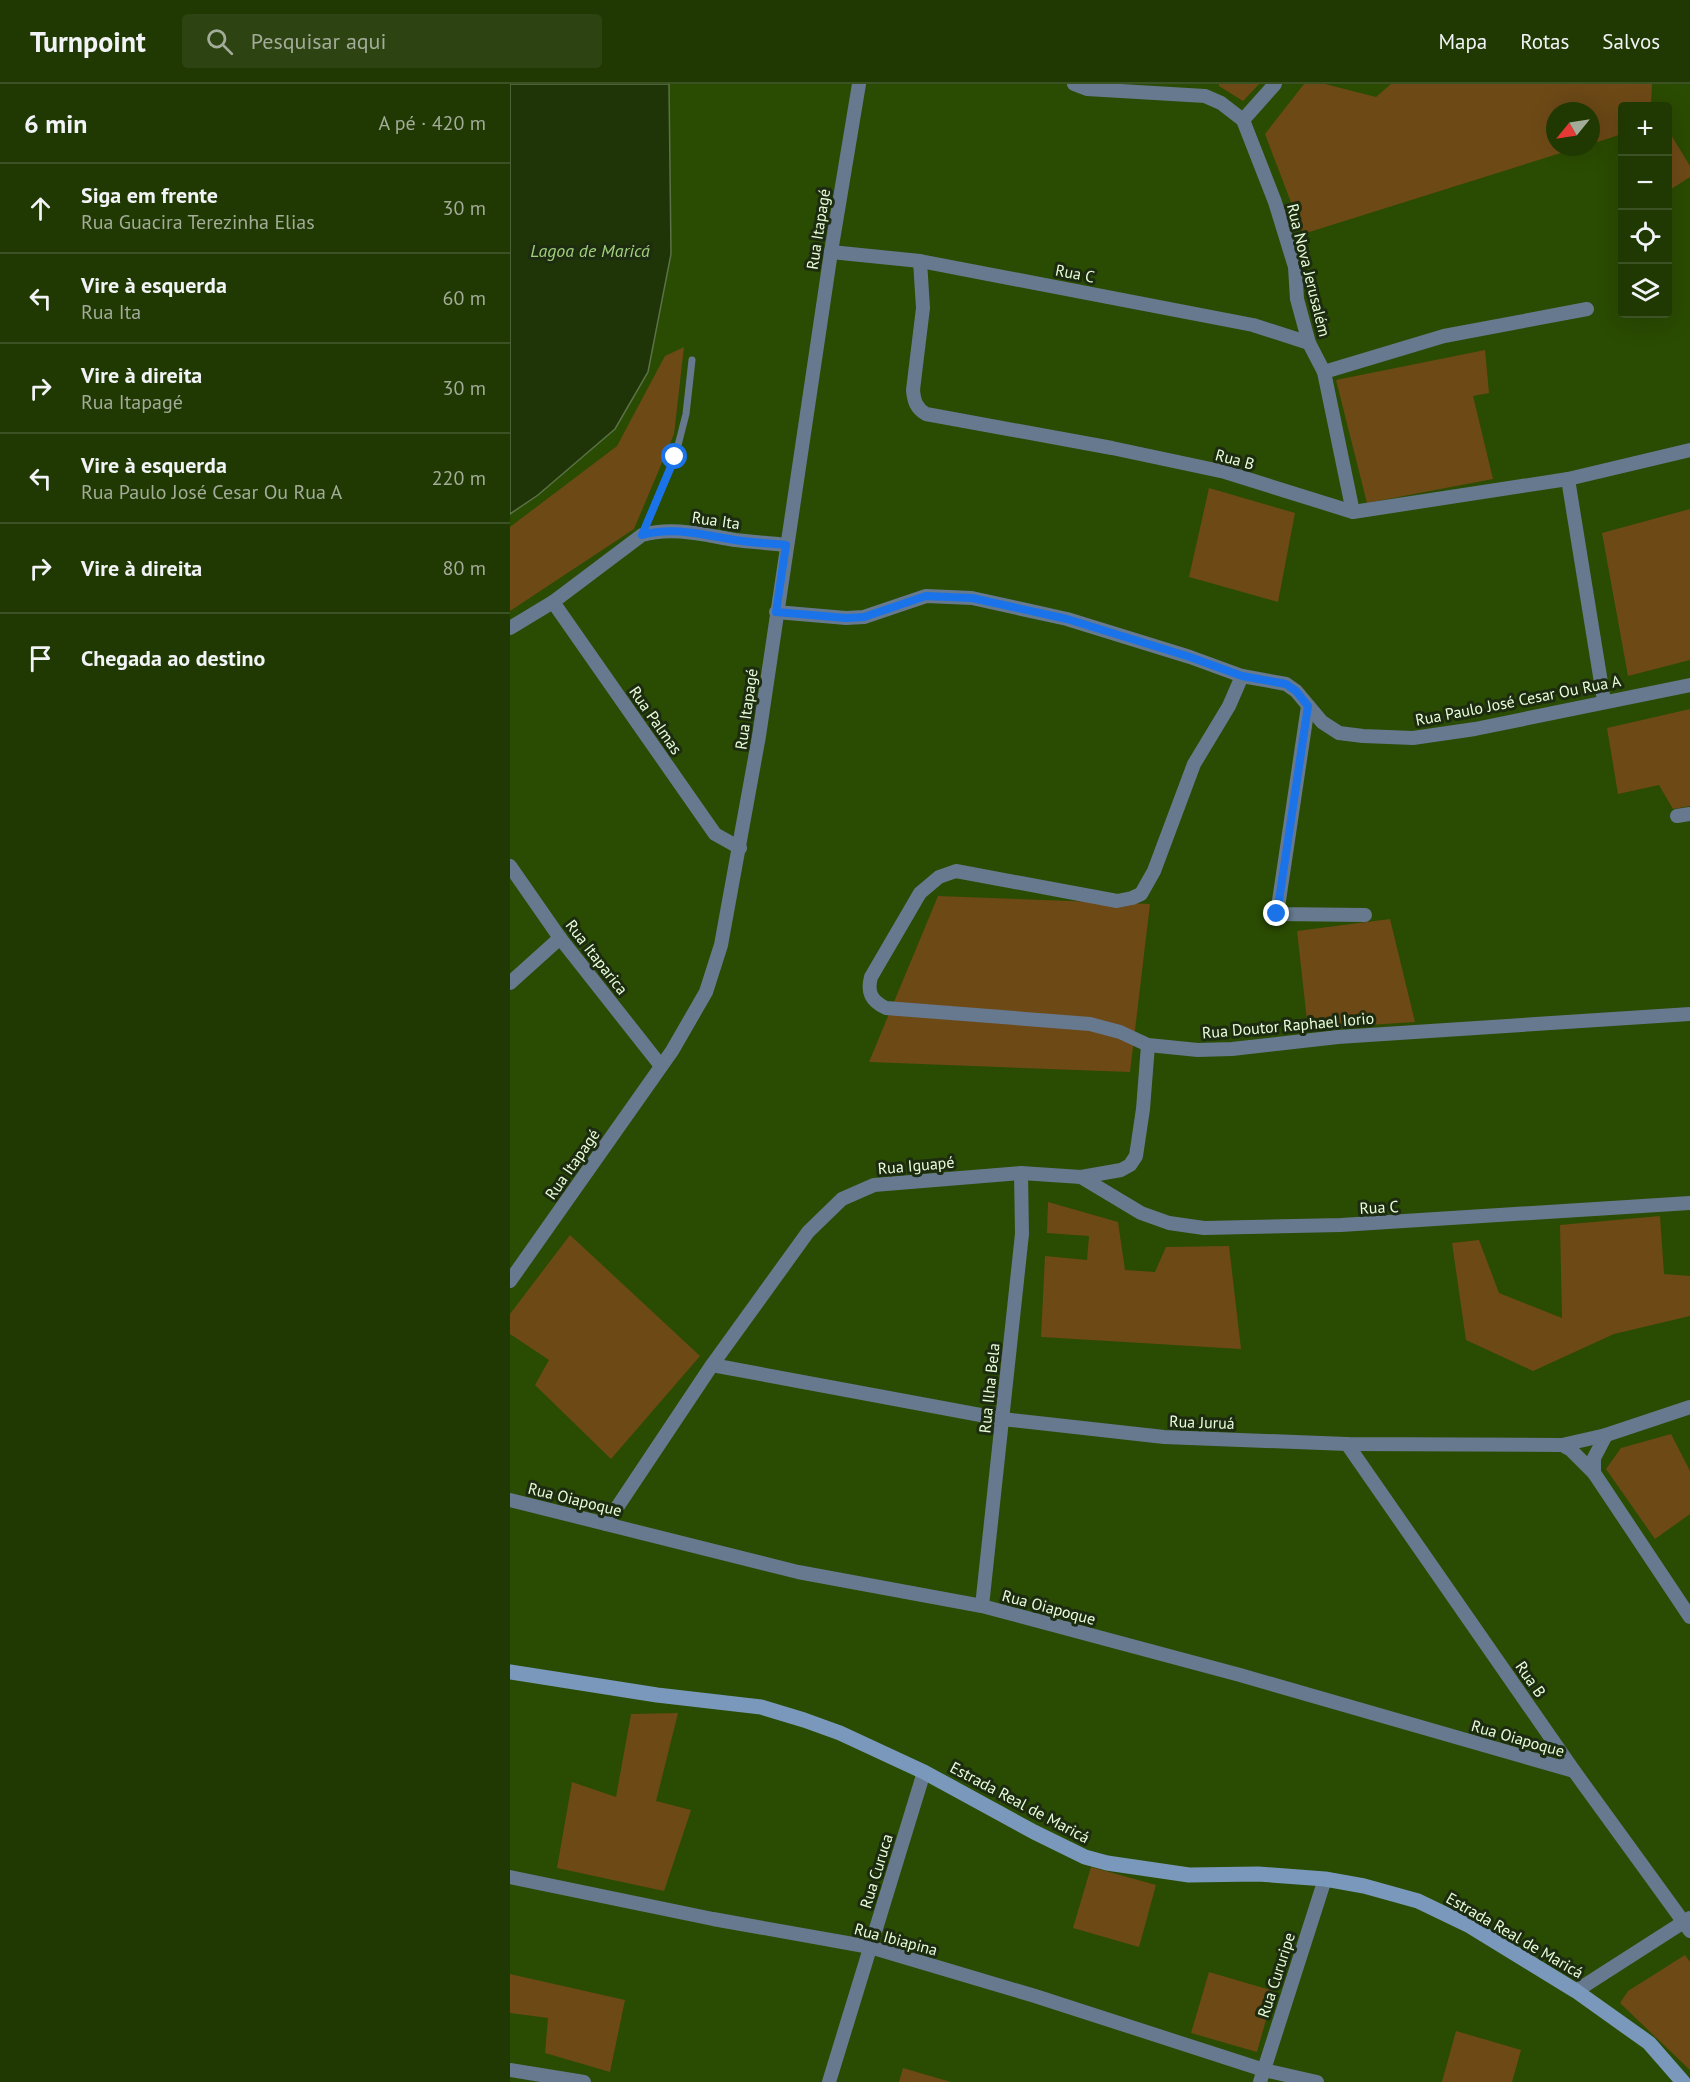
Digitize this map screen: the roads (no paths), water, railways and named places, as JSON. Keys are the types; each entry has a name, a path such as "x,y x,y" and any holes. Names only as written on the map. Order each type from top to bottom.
{"main road":[{"name":"Estrada Real de Maricá","path":"510,1672 657,1695 761,1707 840,1733 924,1772 1085,1857 1107,1863 1189,1875 1258,1875 1324,1879 1365,1886 1418,1901 1470,1926 1576,1990 1649,2043 1683,2082"}],"street":[{"name":"Rua Itapagé","path":"510,1281 672,1051 706,992 721,945 759,736 786,545 859,84"},
{"path":"1074,84 1087,89 1206,90 1243,120 1275,84"},
{"name":"Rua Nova Jerusalém","path":"1243,120 1275,202 1295,267 1297,299 1309,343 1324,372 1353,512"},
{"name":"Rua C","path":"831,252 920,261 1254,325 1309,343"},
{"name":"Rua B","path":"920,261 923,308 913,390 914,401 919,410 926,414 1112,448 1225,472 1353,512 1568,479 1690,450"},
{"path":"1324,372 1444,336 1587,309"},
{"path":"1568,479 1604,701"},
{"name":"Rua Ita","path":"642,535 670,530 738,541 786,545"},
{"path":"510,628 553,602 642,535"},
{"name":"Rua Paulo José Cesar Ou Rua A","path":"776,612 846,618 864,617 926,596 972,598 1067,619 1190,657 1242,676 1286,684 1296,691 1322,722 1340,733 1413,738 1475,729 1690,685"},
{"name":"Rua Palmas","path":"553,602 715,834 740,848"},
{"name":"Rua Doutor Raphael Iorio","path":"1242,676 1229,706 1194,764 1154,871 1141,894 1117,901 956,871 939,877 920,893 871,977 870,995 876,1004 886,1008 1090,1024 1120,1032 1148,1045 1198,1050 1338,1037 1690,1014"},
{"path":"1308,706 1277,914 1365,915"},
{"name":"Rua Itaparica","path":"510,866 560,938 661,1066"},
{"path":"510,983 560,938"},
{"name":"Rua Iguapé","path":"606,1524 712,1365 808,1232 842,1199 874,1185 1021,1173 1081,1177 1121,1170 1130,1165 1136,1156 1143,1109 1148,1045"},
{"name":"Rua Ilha Bela","path":"982,1606 1022,1234 1021,1173"},
{"name":"Rua C","path":"1081,1177 1141,1213 1169,1223 1204,1228 1341,1226 1690,1203"},
{"name":"Rua Juruá","path":"712,1365 1002,1419 1164,1437 1347,1444 1562,1445 1606,1435 1690,1407"},
{"path":"1593,1473 1594,1458 1606,1435"},
{"name":"Rua B","path":"1347,1444 1574,1771 1688,1924"},
{"path":"1562,1445 1581,1459 1593,1473 1690,1617"},
{"name":"Rua Oiapoque","path":"510,1500 798,1572 982,1606 1240,1675 1574,1771"},
{"name":"Rua Curuca","path":"829,2082 924,1772"},
{"name":"Rua Ibiapina","path":"510,1877 713,1919 870,1947 1035,1996 1262,2076 1317,2082"},
{"name":"Rua Cururipe","path":"1262,2076 1324,1879"},
{"path":"1576,1990 1688,1924"},
{"path":"510,2070 584,2082"}],"lane":[{"path":"642,535 675,457 686,414 692,360"}],"water":[{"name":"Lagoa de Maricá","path":"510,84 669,84 671,254 648,372 615,429 538,495 510,514"}]}
